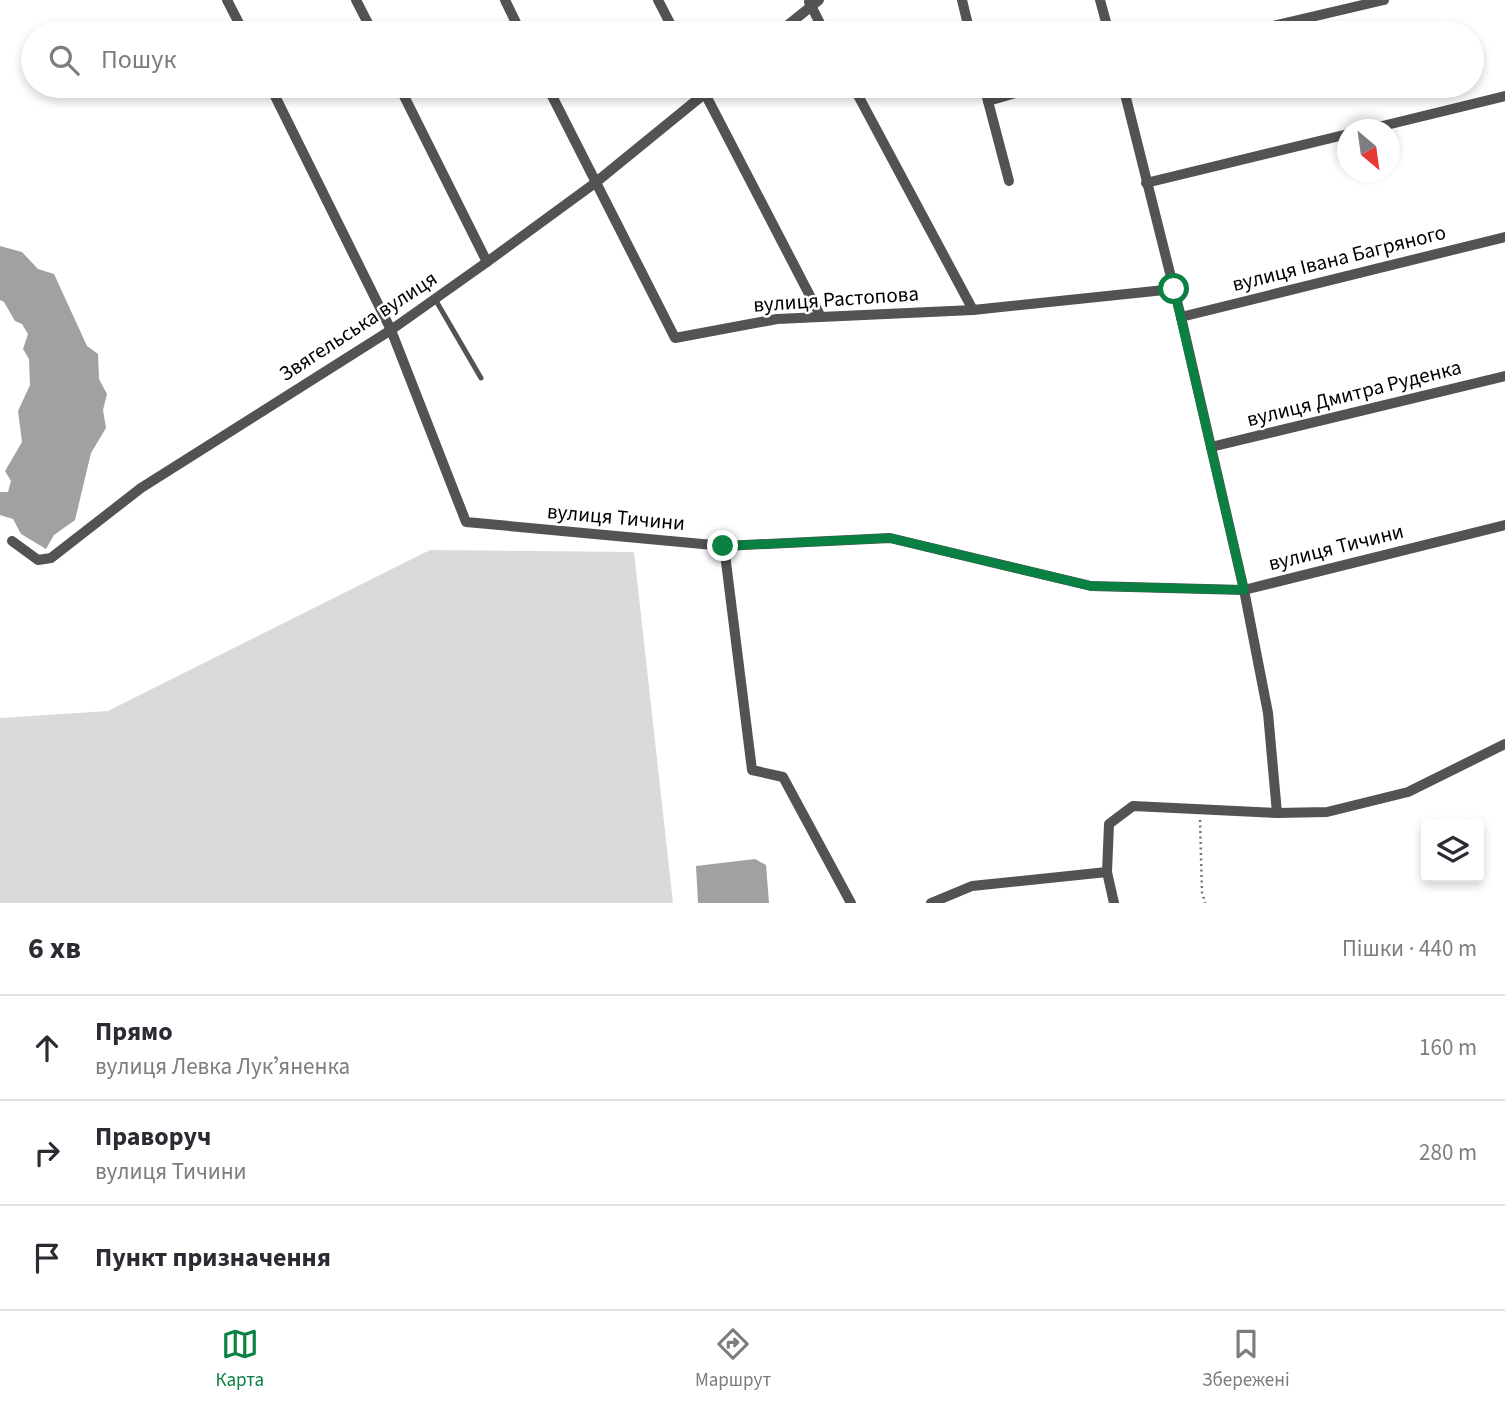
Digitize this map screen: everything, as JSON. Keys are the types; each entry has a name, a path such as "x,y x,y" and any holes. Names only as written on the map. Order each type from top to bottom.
{"street":[{"path":"227,0 238,21"},
{"path":"356,0 367,21"},
{"path":"505,0 515,21"},
{"path":"658,0 669,21"},
{"path":"962,0 967,21"},
{"path":"1100,0 1106,21"},
{"path":"1285,21 1341,5 1384,0"},
{"path":"791,21 812,2 820,21"},
{"path":"1400,122 1505,96"},
{"path":"276,98 391,330"},
{"path":"405,98 487,262"},
{"path":"553,98 595,183"},
{"name":"Звягельська вулиця","path":"12,541 38,560 51,558 141,488 391,330 487,262 595,183 694,98"},
{"path":"707,98 821,317"},
{"path":"859,98 973,310"},
{"path":"987,98 1009,181"},
{"path":"988,102 1001,98"},
{"path":"1126,98 1181,317 1244,590 1268,713 1277,813"},
{"path":"1146,183 1337,137"},
{"name":"вулиця Растопова","path":"595,183 676,338 777,319 973,310 1174,289"},
{"name":"вулиця Івана Багряного","path":"1181,317 1505,237"},
{"name":"вулиця Тичини","path":"391,330 467,522 723,546 890,538 1091,586 1244,590 1505,525"},
{"name":"вулиця Дмитра Руденка","path":"1211,447 1505,376"},
{"path":"723,546 751,770 783,776 851,903"},
{"path":"1114,903 1107,872 1110,824 1133,806 1277,813 1327,812 1408,792 1505,744"},
{"path":"931,903 972,886 1107,872"}],"lane":[{"path":"435,299 481,379"}],"path":[{"path":"1201,810 1199,838 1205,903"}],"shaded area":[{"path":"0,246 22,252 38,269 54,274 87,346 98,354 99,379 107,394 103,410 106,428 91,453 75,520 54,535 46,549 21,534 13,519 0,515 0,492 8,492 11,481 5,471 22,442 18,411 30,385 29,359 23,349 28,334 0,300"},
{"path":"430,550 634,552 673,903 0,903 0,718 108,711"},
{"path":"755,859 766,865 769,903 698,903 696,866"}],"route":[{"path":"723,546 890,538 1091,586 1244,590 1174,289"}]}
